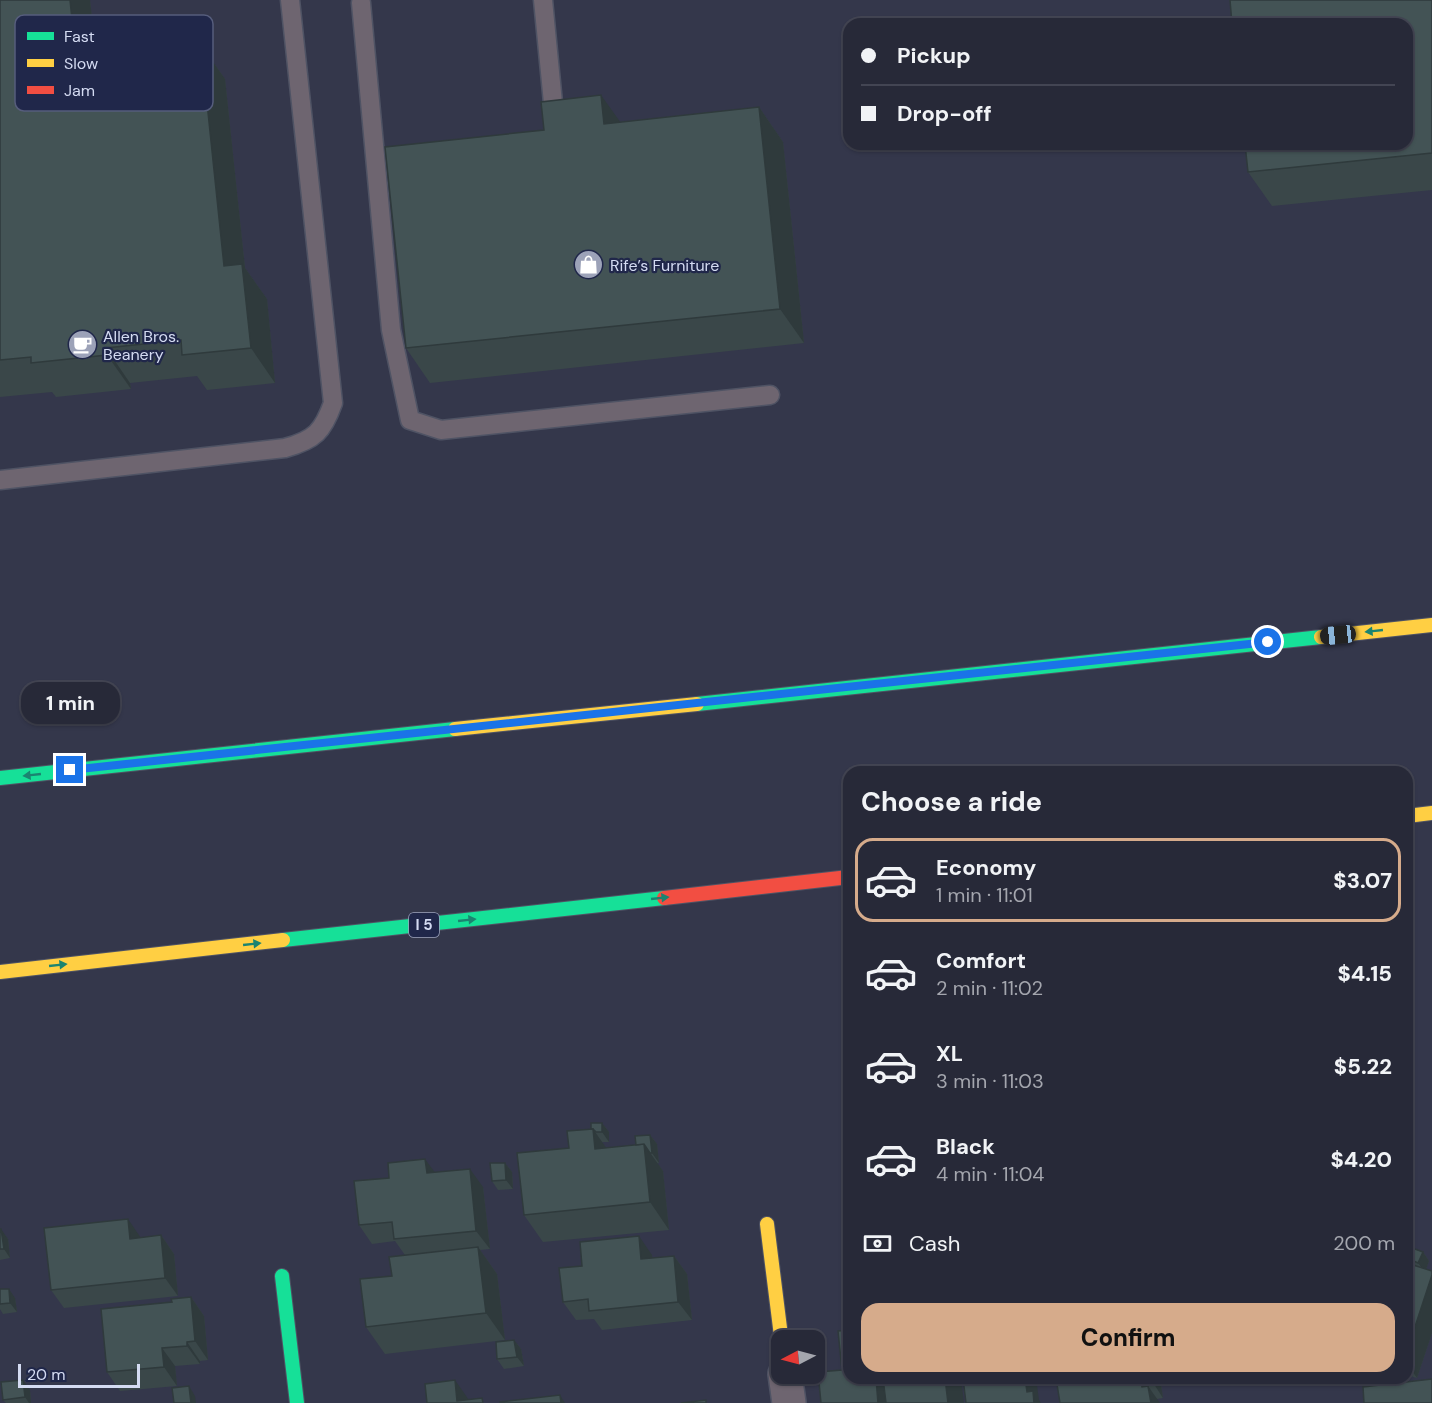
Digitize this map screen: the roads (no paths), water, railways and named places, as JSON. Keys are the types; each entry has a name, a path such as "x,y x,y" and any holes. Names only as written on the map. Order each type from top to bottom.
{"main road":[{"path":"0,778 1432,625"},
{"path":"1413,815 1432,813"},
{"name":"I 5","path":"0,972 843,879"},
{"path":"767,1224 780,1330"},
{"path":"282,1276 297,1403"}],"street":[{"path":"786,1384 789,1403"}],"lane":[{"path":"0,480 285,448 301,444 315,435 326,422 333,403 290,0"},
{"path":"543,0 553,103"},
{"path":"361,3 391,330 410,420 441,430 770,395"}],"place":[{"name":"Rife’s Furniture","path":"589,265"},
{"name":"Allen Bros. Beanery","path":"82,345"}]}
